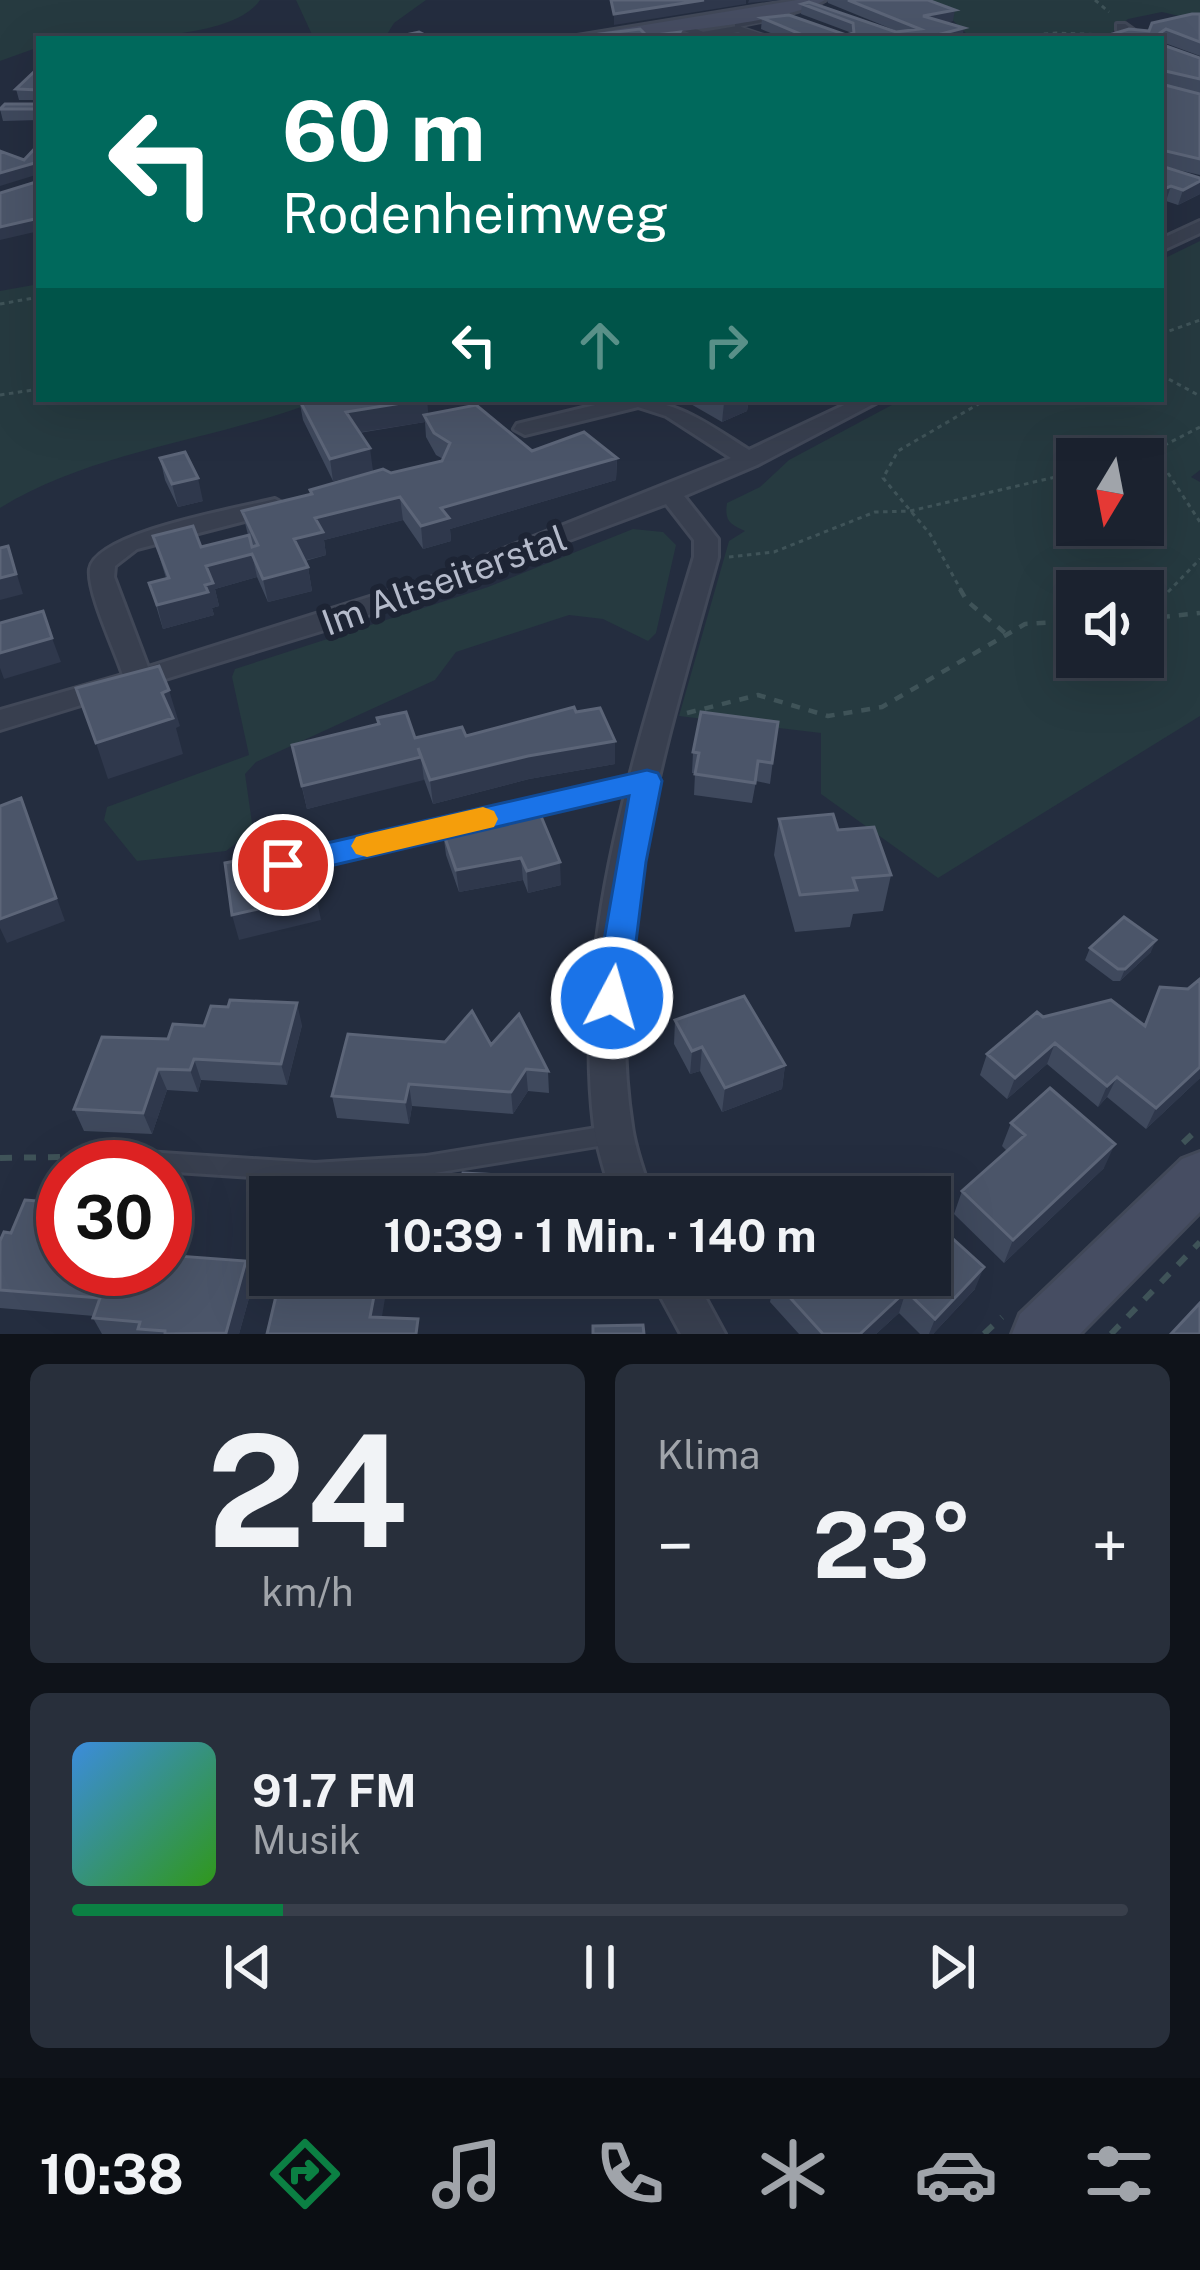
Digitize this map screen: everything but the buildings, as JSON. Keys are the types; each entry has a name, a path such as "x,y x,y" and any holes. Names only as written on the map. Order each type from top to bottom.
{"street":[{"path":"599,36 735,24 811,1 838,13"},
{"path":"1164,244 1200,226"},
{"path":"525,429 628,402"},
{"path":"642,402 673,412 749,460"},
{"name":"Im Altseiterstal","path":"0,720 355,614 672,496 867,402"},
{"path":"626,1176 614,1134 608,1064 614,965 647,781 706,557 706,539 672,496"},
{"path":"139,680 103,577 104,563 113,551 296,501"},
{"path":"1040,1334 1200,1177"},
{"path":"682,1296 704,1334"}],"lane":[{"path":"735,24 789,18"},
{"path":"735,24 761,36"},
{"path":"657,36 684,28"},
{"path":"283,865 647,781"},
{"path":"192,1163 314,1172 427,1165 614,1134"}],"path":[{"path":"1014,36 1131,34"},
{"path":"0,304 36,298"},
{"path":"1164,333 1200,320"},
{"path":"1164,377 1200,396"},
{"path":"0,395 36,389"},
{"path":"982,402 898,451 883,478 944,555 967,601 1005,633"},
{"path":"1164,446 1200,428"},
{"path":"1164,467 1200,522"},
{"path":"706,557 774,552 875,512 910,511 1056,477"},
{"path":"1164,594 1200,559"},
{"path":"1164,614 1200,613"},
{"path":"663,715 758,695 828,716 862,712 882,707 960,665 1005,633 1025,624 1056,622"},
{"path":"0,1158 36,1157"},
{"path":"1112,1334 1200,1242"}],"shaded area":[{"path":"0,0 260,0 244,14 191,32 36,36 36,48 0,61"},
{"path":"296,0 426,0 394,23 386,36 313,36"},
{"path":"932,0 1200,0 1200,21 1162,12 1128,19 1109,35 969,36"},
{"path":"1200,241 1200,470 1191,477 1200,482 1200,716 938,878 821,794 821,733 679,716 729,541 745,531 730,522 727,503 760,487 789,460 897,402 1164,402 1164,259"},
{"path":"36,285 36,402 314,402 118,458 0,508 0,291"},
{"path":"633,529 663,532 676,545 656,633 648,641 603,619 569,615 456,652 435,680 256,762 245,774 253,830 226,851 137,861 104,820 107,807 249,755 232,677 235,669 488,587"}],"slow traffic":[{"path":"367,846 483,819"}],"route":[{"path":"283,865 647,781 630,862 612,998"}]}
